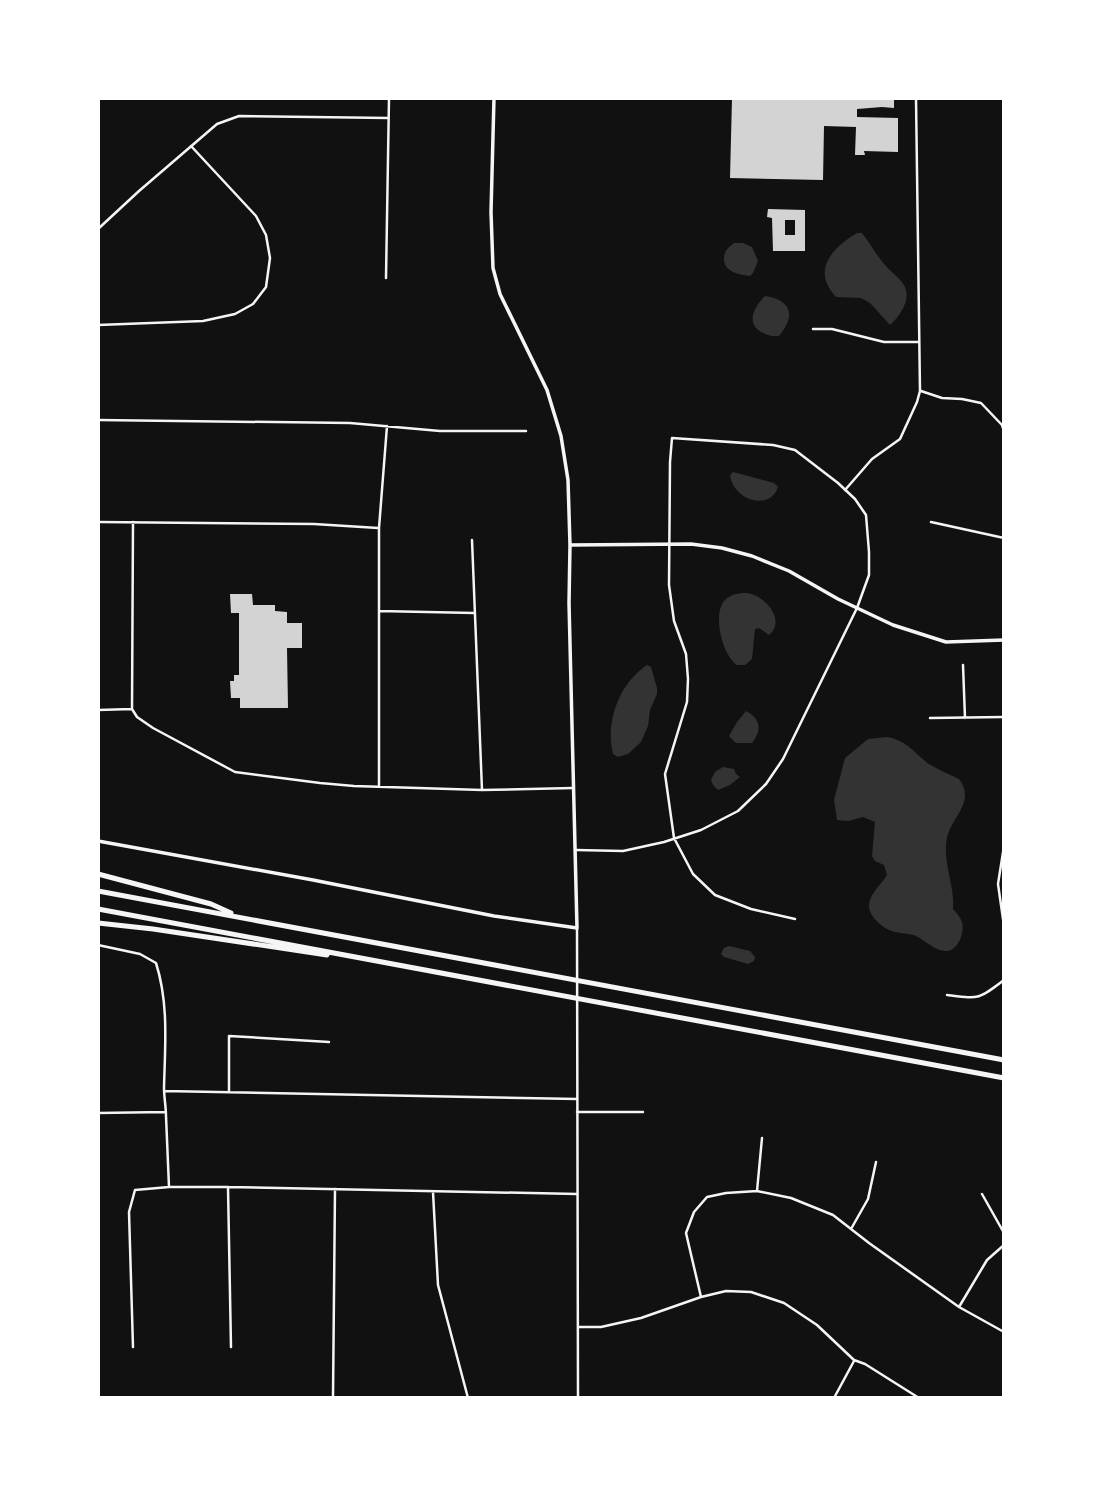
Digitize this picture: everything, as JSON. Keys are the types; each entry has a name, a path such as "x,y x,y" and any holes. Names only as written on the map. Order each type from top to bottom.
{"highway":[{"path":"98,874 211,904 240,917"},
{"path":"98,891 1004,1060"},
{"path":"98,909 1004,1078"},
{"path":"98,923 240,941 436,971"}],"street":[{"path":"386,278 389,98"},
{"path":"494,98 491,212 494,268 499,294 547,390 561,436 569,480 569,603 577,928 578,1398"},
{"path":"845,490 872,459 900,439 918,402 920,391 916,98"},
{"path":"98,229 216,124 239,116 388,118"},
{"path":"98,326 203,321 235,314 253,304 266,287 270,258 266,235 256,216 191,146"},
{"path":"813,329 832,329 884,342 919,342"},
{"path":"920,391 942,398 981,403 1002,425 1004,431"},
{"path":"98,420 350,423 440,431 527,431"},
{"path":"379,785 379,528 387,426"},
{"path":"576,850 624,851 674,838 701,830 738,811 766,784 783,759 857,608 869,575 866,515 855,499 796,450 773,445 673,438 670,462 669,585 674,621 686,654 688,679 687,702 665,774 674,838 693,874 715,895 751,909 795,919"},
{"path":"98,522 300,524 379,528"},
{"path":"134,522 132,709 137,717 153,728 235,772 320,783 482,789 573,788"},
{"path":"931,522 1004,538"},
{"path":"472,540 482,789"},
{"path":"570,545 691,544 722,548 752,556 789,571 893,625 946,642 1004,640"},
{"path":"379,611 475,613"},
{"path":"963,665 965,718"},
{"path":"98,710 132,709"},
{"path":"930,718 1004,718"},
{"path":"98,841 494,916 577,928"},
{"path":"1004,845 1002,872 998,884 1004,926"},
{"path":"98,946 140,954 156,963 165,1014 164,1091 169,1187"},
{"path":"947,995 972,998 984,995 1004,980"},
{"path":"229,1092 229,1036 329,1042"},
{"path":"164,1091 577,1098"},
{"path":"98,1113 166,1112"},
{"path":"577,1112 643,1112"},
{"path":"757,1191 762,1138"},
{"path":"851,1229 868,1199 876,1162"},
{"path":"133,1347 128,1212 135,1190 228,1187 577,1194"},
{"path":"228,1187 231,1347"},
{"path":"333,1398 335,1189"},
{"path":"433,1191 438,1285 468,1398"},
{"path":"701,1297 685,1233 694,1212 707,1197 757,1191 791,1198 833,1215 959,1307 1004,1332"},
{"path":"982,1194 1004,1233"},
{"path":"959,1307 987,1260 1004,1245"},
{"path":"579,1327 601,1327 641,1318 726,1291 751,1292 784,1303 817,1325 854,1360 919,1398"},
{"path":"834,1398 854,1360"}],"shaded area":[{"path":"857,233 862,233 882,261 905,286 905,304 890,325 870,303 861,298 836,297 825,278 828,260"},
{"path":"734,243 752,247 758,261 750,276 732,271 724,262 728,249"},
{"path":"765,296 781,301 789,310 788,322 779,336 761,332 753,324 755,309"},
{"path":"733,472 774,483 778,487 768,499 752,500 738,491 733,484 730,475"},
{"path":"753,594 766,603 776,622 769,635 759,628 755,629 752,659 745,665 737,665 723,643 719,614 727,598"},
{"path":"647,665 651,667 657,688 648,726 641,742 628,754 618,757 613,754 611,742 616,705 629,682"},
{"path":"746,711 757,721 757,734 752,743 736,743 729,736"},
{"path":"887,737 906,744 929,764 959,779 964,787 964,802 950,830 946,847 953,909 963,926 957,945 950,950 937,949 914,935 891,931 875,919 869,903 887,875 884,865 875,861 872,856 875,822 863,817 849,821 837,820 834,800 845,758 868,739"},
{"path":"723,767 734,769 740,777 718,790 711,780 715,772"},
{"path":"729,946 750,951 755,957 754,961 748,964 724,957 721,954 724,948"}],"building":[{"path":"732,98 894,98 894,108 857,109 857,117 898,118 898,152 864,151 865,155 855,155 856,127 824,126 823,180 730,178"},
{"path":"768,209 805,210 805,251 773,251 772,218 767,217","holes":["785,220 795,220 795,235 785,235"]},
{"path":"230,594 252,594 253,605 275,605 275,611 287,612 287,623 302,623 302,648 287,648 288,708 240,708 240,698 231,698 230,681 234,681 234,675 239,675 239,613 231,613"}]}
